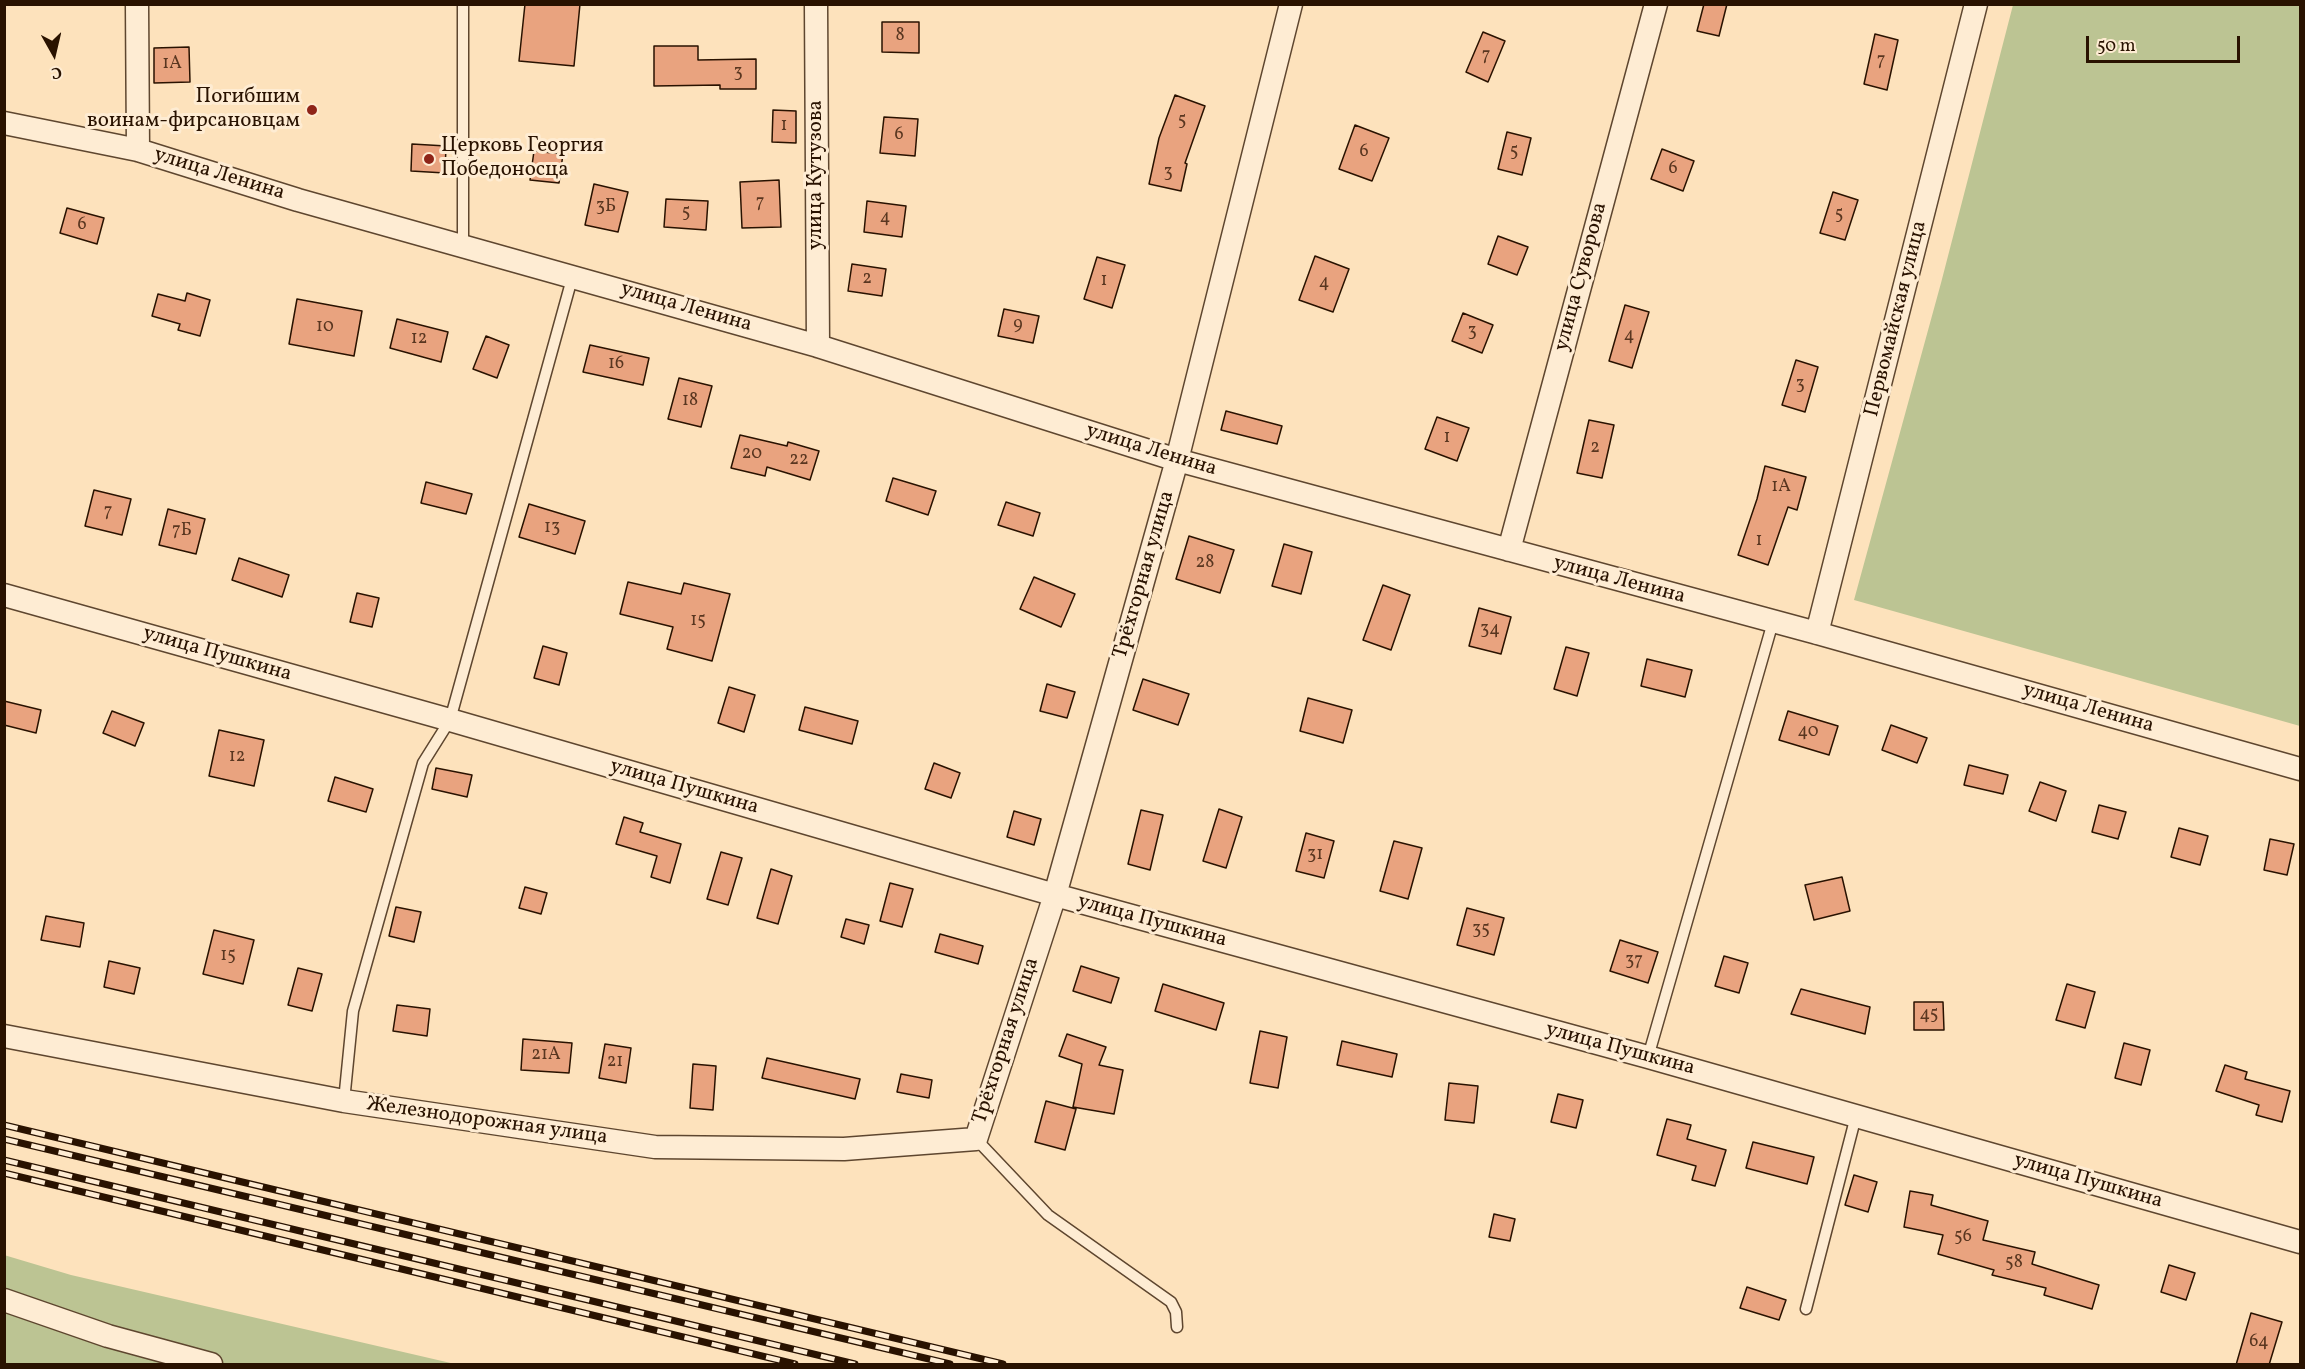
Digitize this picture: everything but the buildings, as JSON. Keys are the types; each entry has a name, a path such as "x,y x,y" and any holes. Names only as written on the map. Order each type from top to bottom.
{"street":[{"path":"137,4 138,150"},
{"name":"улица Кутузова","path":"816,4 818,346"},
{"name":"Трёхгорная улица","path":"976,1139 1055,895 1177,460 1291,4"},
{"name":"улица Суворова","path":"1509,550 1656,4"},
{"name":"Первомайская улица","path":"1817,633 1976,4"},
{"name":"улица Ленина","path":"4,123 138,150 298,200 573,275 818,346 1177,460 1817,633 2301,769"},
{"name":"улица Пушкина","path":"4,595 450,720 1055,895 1648,1058 2301,1242"},
{"name":"Железнодорожная улица","path":"4,1036 344,1101 655,1147 844,1149 976,1139"},
{"path":"4,1300 108,1336 211,1365"}],"lane":[{"path":"463,4 463,246"},
{"path":"344,1101 353,1011 359,989 423,763 450,720 573,275"},
{"path":"1648,1058 1773,622"},
{"path":"1806,1309 1856,1116"},
{"path":"976,1139 1048,1215 1171,1302 1176,1312 1177,1327"}],"green space":[{"path":"2013,5 2300,5 2300,726 1854,600 1941,283"},
{"path":"4,1255 71,1275 455,1364 5,1364"}],"railway":[{"path":"4,1125 1003,1364"},
{"path":"4,1139 950,1364"},
{"path":"4,1160 855,1364"},
{"path":"4,1173 795,1364"}],"place":[{"name":"Погибшим воинам-фирсановцам","path":"312,110"},
{"name":"Церковь Георгия Победоносца","path":"429,159"}]}
